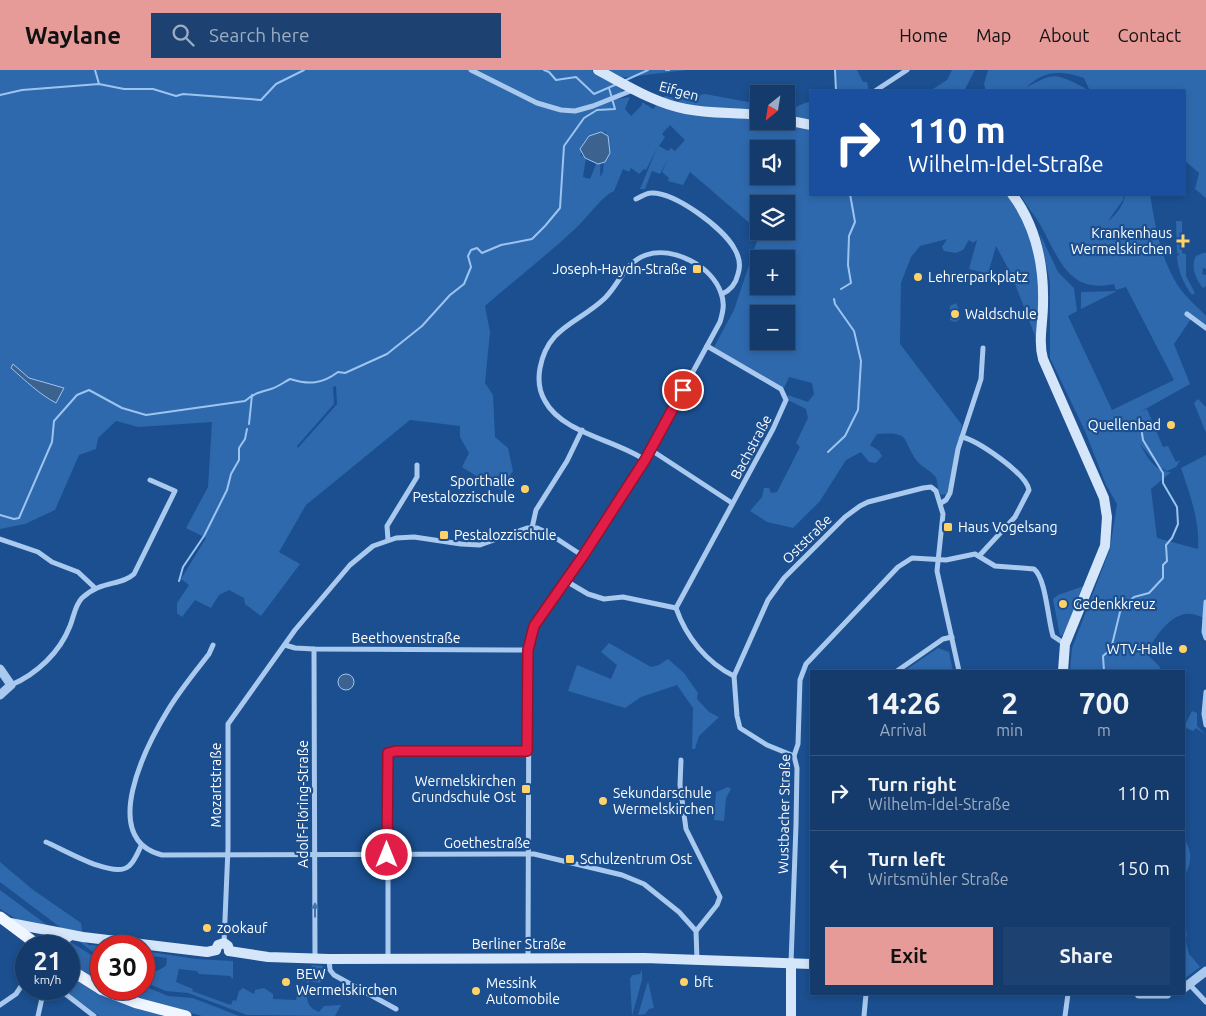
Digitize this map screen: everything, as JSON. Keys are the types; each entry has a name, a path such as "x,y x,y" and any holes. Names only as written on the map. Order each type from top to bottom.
{"main road":[{"name":"Eifgen","path":"598,70 658,101 684,109 750,114"},
{"path":"795,122 810,125"},
{"path":"1013,195 1032,228 1038,250 1042,282 1042,354 1104,498 1108,517 1102,554 1065,644 1063,670"},
{"path":"4,920 25,935"},
{"name":"Berliner Straße","path":"4,920 66,934 179,949 223,948 264,956 329,959 528,958 697,960 810,964"},
{"path":"790,1016 791,963"},
{"path":"129,1000 186,1016"}],"street":[{"path":"471,70 538,103 561,110 575,111 593,106 626,94 632,88"},
{"path":"876,90 907,70"},
{"path":"636,199 651,193 670,198 702,217 729,241 737,253 740,267 734,284 722,294"},
{"path":"528,958 528,650 536,622 583,556 645,460 721,317 722,294 718,286 706,273 688,260 671,253 647,255 626,268 601,302 555,336 545,349 539,376 544,400 563,420 645,460"},
{"path":"1187,314 1206,328"},
{"name":"Bachstraße","path":"651,450 732,503 783,409 785,396 781,389 707,346"},
{"path":"959,670 937,571 943,524 941,503 950,493 962,437 981,379 983,348"},
{"path":"582,430 567,461 536,510 532,528 548,533 583,556"},
{"path":"962,437 979,444 1025,479 1029,490 1015,518 979,556 995,566 1036,570 1044,592 1053,636 1065,644"},
{"path":"388,540 387,526 416,477 417,466"},
{"path":"0,695 35,671 60,645 69,628 77,604 94,588 131,577 137,570 175,491 150,480"},
{"name":"Oststraße","path":"734,676 773,591 845,517 868,502 927,487 936,490 941,503"},
{"path":"676,608 732,503"},
{"name":"Mozartstraße","path":"223,948 227,855 228,724 285,645 350,565 369,548 388,540 414,536 461,544 480,545 491,543 518,530 532,528"},
{"path":"0,539 38,552 52,562 78,572 94,588"},
{"name":"Wustbacher Straße","path":"791,963 796,825 796,768 794,756 798,744 800,680 806,664 902,564 912,558 946,560 972,554 979,556"},
{"path":"566,581 588,594 604,599 624,597 676,608 700,650 711,662 734,676 737,716 740,728 767,745 794,756"},
{"path":"1206,602 1204,632 1206,638"},
{"path":"898,670 943,639 952,637"},
{"path":"46,842 85,861 123,868 129,866 141,846 132,832 129,818 132,796 140,769 169,708 209,654 213,645"},
{"name":"Beethovenstraße","path":"285,645 295,648 314,649 528,650"},
{"name":"Adolf-Flöring-Straße","path":"314,649 315,958"},
{"path":"0,669 12,685"},
{"path":"1206,692 1204,714 1206,725"},
{"path":"388,959 388,753 396,751 527,751"},
{"path":"681,760 680,785 686,829 720,897 717,905 696,931 697,960"},
{"name":"Goethestraße","path":"141,846 162,855 534,854 637,880 678,912 696,931"},
{"path":"329,959 330,970 334,975 396,1009"},
{"path":"1206,971 1187,986 1206,1002"},
{"path":"0,1005 15,995"},
{"path":"864,1016 866,995"},
{"path":"1065,1016 1068,995"},
{"path":"38,1016 42,1000"},
{"path":"73,1000 94,1016"}],"shaded area":[{"path":"0,70 591,70 622,89 622,93 612,100 630,97 625,109 631,116 642,105 642,102 653,109 665,96 679,99 705,94 750,102 750,130 795,130 795,107 810,102 810,195 1007,195 1018,212 1032,246 1038,282 1037,341 1012,276 996,246 988,274 969,269 977,240 973,243 969,240 963,250 956,253 944,251 942,247 947,239 920,246 911,257 901,283 900,344 962,425 947,494 941,495 935,476 917,461 904,438 901,435 888,433 877,434 870,445 879,451 882,456 876,463 869,462 861,452 846,460 820,501 793,528 767,522 750,511 762,497 764,488 769,488 771,493 777,492 800,447 796,443 808,418 806,409 788,400 788,395 808,402 814,394 812,383 789,377 784,388 714,347 734,310 750,262 750,295 795,295 795,250 754,250 757,240 795,240 795,195 750,195 750,223 690,172 683,185 668,181 669,178 662,172 668,159 660,174 652,171 645,189 640,189 657,148 646,170 644,169 639,174 631,168 629,172 623,169 614,191 605,197 565,238 485,306 490,332 485,383 493,395 495,437 508,448 513,471 501,489 495,488 462,467 469,453 460,437 460,426 410,420 306,505 279,552 300,564 261,616 245,604 244,598 229,590 219,595 211,608 195,600 182,617 177,613 177,603 189,585 181,579 206,538 186,528 208,487 212,422 138,427 116,421 98,438 96,449 79,455 55,510 25,524 0,529","holes":["670,125 685,140 675,151 671,148 668,151 659,146 665,137 662,134","606,131 603,172 600,177 601,152 590,179 583,177 586,157 580,155","336,386 337,404 298,448 297,446 334,404 333,387"]},
{"path":"606,70 687,70 620,78"},
{"path":"835,70 857,70 863,82 867,82 869,90 835,90"},
{"path":"952,70 975,70 965,90 932,90 947,80"},
{"path":"988,70 1206,70 1206,198 1195,189 1199,173 1185,161 1185,90 1090,90 1084,78 1060,73 1053,73 1039,78 1026,88 1043,79 1055,76 1075,83 1086,90 986,90 984,84"},
{"path":"601,132 608,136 610,153 605,162 598,164 585,158 580,149 589,136"},
{"path":"1021,195 1124,195 1123,200 1108,221 1120,209 1125,195 1150,195 1159,240 1171,274 1183,293 1206,316 1206,325 1193,316 1174,344 1190,384 1140,412 1147,409 1163,447 1168,446 1176,462 1180,460 1176,467 1167,471 1159,467 1140,444 1148,458 1156,466 1165,471 1171,472 1151,489 1157,538 1198,549 1196,518 1181,468 1206,455 1206,618 1192,614 1181,615 1174,618 1162,629 1147,654 1160,667 1159,670 1070,670 1072,648 1110,549 1117,504 1106,485 1085,431 1050,358 1050,283 1040,234 1058,272 1074,288 1077,311 1068,316 1112,410 1174,380 1126,287 1116,290 1114,284 1099,286 1086,284 1076,279 1060,261 1039,222"},
{"path":"1176,221 1182,221 1182,253 1186,254 1186,276 1195,293 1192,295 1178,267 1177,256 1180,254 1177,253"},
{"path":"1206,253 1206,269 1203,268 1202,274 1206,275 1206,286 1203,288 1196,277 1194,260 1196,256"},
{"path":"1117,291 1081,309 1081,292"},
{"path":"956,303 961,314 959,320 955,322 950,320 950,306"},
{"path":"13,364 29,378 64,388 56,403 38,391 11,368"},
{"path":"1198,399 1206,407 1206,433 1194,403"},
{"path":"1084,586 1063,635 1060,636 1053,599 1058,595"},
{"path":"609,643 651,667 659,665 668,659 684,673 698,693 697,699 709,712 719,717 699,736 695,749 692,749 693,708 677,685 641,697 625,708 568,691 577,665 611,679 617,665 601,652"},
{"path":"938,648 949,652 953,670 905,670"},
{"path":"346,674 352,676 354,682 352,688 346,690 340,688 338,682 340,676"},
{"path":"1192,711 1197,713 1197,726 1206,735 1196,728 1193,731 1185,727"},
{"path":"728,787 731,789 726,798 724,821 714,820 716,792"},
{"path":"1185,841 1189,847 1190,856 1186,873"},
{"path":"0,862 32,889 81,923 82,931 67,929 75,935 70,935 0,882"},
{"path":"0,890 51,928 23,923 0,909"},
{"path":"80,938 90,945 90,950 80,942"},
{"path":"1185,938 1189,954 1200,967 1185,978"},
{"path":"80,948 90,954 90,977 80,970"},
{"path":"155,953 196,959 233,961 233,979 230,976 199,974 197,971 179,969 176,982 193,989 192,991 231,1005 233,1000 236,1001 239,991 243,988 254,994 255,990 264,988 273,994 273,999 296,1000 297,995 305,991 307,981 303,981 302,978 312,965 323,966 325,973 320,983 309,981 308,1003 314,1010 319,1012 324,1006 341,1005 335,1016 247,1015 188,993 166,991 155,986 155,970 157,971 166,966 167,958 155,956"},
{"path":"642,970 642,980 632,1016 630,978 633,975 640,974"},
{"path":"648,981 654,1008 649,1009 645,1014 638,1015"},
{"path":"80,982 90,988 90,1000 123,1000 172,1016 99,1016 78,1000 80,1000"},
{"path":"155,991 168,996 193,998 239,1016 202,1016 140,1000 155,1000"}],"waterway":[{"path":"95,70 99,84"},
{"path":"0,95 22,90 99,84 124,89 153,89 176,96 183,94 261,100 276,84 304,70"},
{"path":"544,70 549,72 556,80 576,77 594,94 617,84"},
{"path":"626,80 648,70"},
{"path":"835,70 836,90"},
{"path":"0,515 14,519 19,518 52,442 54,421 77,395 89,390 122,408 146,415 245,401 255,394 274,388 290,379 309,383 321,381 338,372 345,373 387,354 422,326 450,295 464,284 471,267 468,256 471,250 477,248 482,253 501,245 532,239 545,226 560,208 564,146 584,118 597,110 615,109 609,88"},
{"path":"841,289 851,283 848,265 849,236 855,222 850,195"},
{"path":"828,452 845,436 858,410 861,361 854,331 835,304 834,299"},
{"path":"249,424 252,395"},
{"path":"1104,670 1103,656 1111,649 1120,612 1134,597 1149,593 1163,578 1163,565 1167,561 1166,545 1172,538 1178,524 1177,507 1163,483 1163,473 1143,440 1140,420"},
{"path":"179,581 183,567 204,536 227,490 231,474 239,460 239,448 245,439 247,429"}],"place":[{"name":"Krankenhaus Wermelskirchen","path":"1183,241"},
{"name":"Joseph-Haydn-Straße","path":"697,269"},
{"name":"Lehrerparkplatz","path":"918,277"},
{"name":"Waldschule","path":"955,314"},
{"name":"Quellenbad","path":"1171,425"},
{"name":"Sporthalle Pestalozzischule","path":"525,489"},
{"name":"Haus Vogelsang","path":"948,527"},
{"name":"Pestalozzischule","path":"444,535"},
{"name":"Gedenkkreuz","path":"1063,604"},
{"name":"WTV-Halle","path":"1183,649"},
{"name":"Wermelskirchen Grundschule Ost","path":"526,789"},
{"name":"Sekundarschule Wermelskirchen","path":"603,801"},
{"name":"Schulzentrum Ost","path":"570,859"},
{"name":"zookauf","path":"207,928"},
{"name":"BEW Wermelskirchen","path":"286,982"},
{"name":"bft","path":"684,982"},
{"name":"Messink Automobile","path":"476,991"}],"route":[{"path":"387,855 386,759 388,753 396,751 527,751 528,645 534,626 583,556 645,460 683,390"}]}
